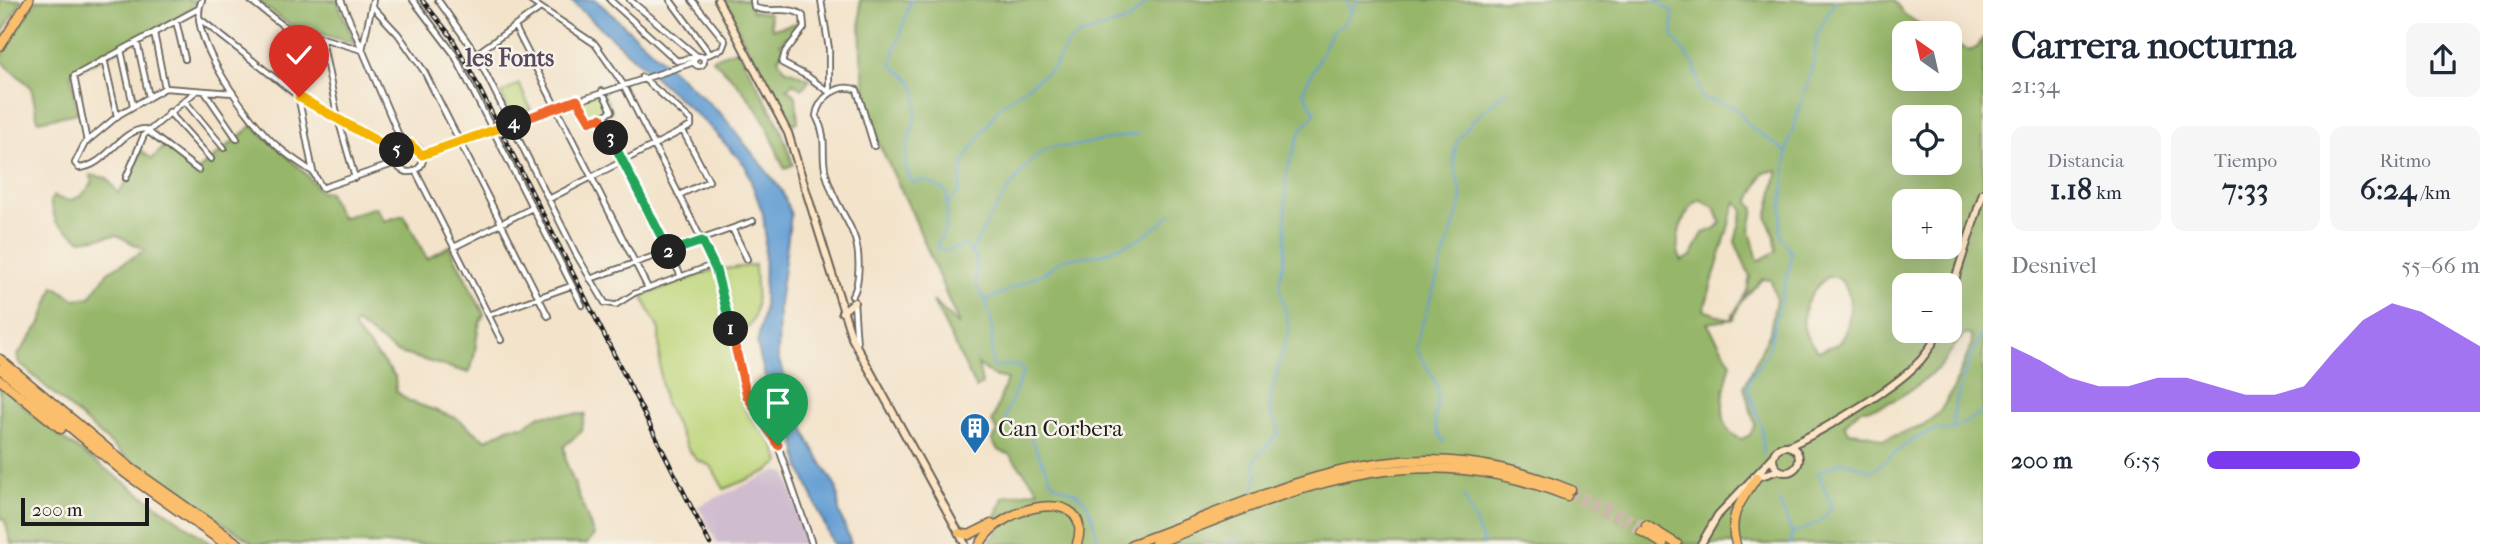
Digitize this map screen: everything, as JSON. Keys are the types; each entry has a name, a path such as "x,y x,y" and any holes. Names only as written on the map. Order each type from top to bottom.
{"highway":[{"path":"0,46 29,0"},
{"path":"0,353 31,387"},
{"path":"0,359 131,468 239,544"},
{"path":"0,369 143,487"},
{"path":"0,380 86,449 225,544"},
{"path":"1132,544 1310,476 1374,463 1426,460 1475,463 1524,473 1569,493 1463,470 1376,470 1312,484 1154,544"},
{"path":"1736,544 1732,527 1733,514 1757,477"},
{"path":"959,533 970,535 1007,516 1038,506 1060,507 1076,520 1079,531 1077,544"},
{"path":"980,544 991,528 1007,516"},
{"path":"1663,544 1643,528 1677,544"}],"main road":[{"path":"718,0 788,133 842,312 858,349 965,544"},
{"path":"1957,273 1983,193"},
{"path":"839,300 852,301"},
{"path":"842,312 852,301"},
{"path":"1701,544 1718,515 1757,477 1779,448 1811,436 1910,371 1932,343"},
{"path":"1757,477 1793,469 1811,436"},
{"path":"1788,446 1795,449 1799,458"},
{"path":"1773,457 1779,470"}],"street":[{"path":"202,0 198,9 207,46 233,93 276,146 313,172 324,189 396,163"},
{"path":"250,0 285,27 362,50"},
{"path":"341,0 403,145"},
{"path":"413,0 454,54 582,306"},
{"path":"438,0 476,54 604,303 616,304 648,288 714,265"},
{"path":"529,0 539,9 576,28 595,44 623,84 714,265 747,396 775,437 813,544"},
{"path":"610,0 677,61 697,58"},
{"path":"630,0 697,58"},
{"path":"670,0 710,54"},
{"path":"422,155 722,50 725,38 692,0"},
{"path":"753,0 754,6 760,10 794,11 803,16 804,28 785,52 782,63 829,92"},
{"path":"821,0 829,49 829,92"},
{"path":"362,50 372,3"},
{"path":"372,3 413,54 548,316"},
{"path":"87,142 74,76 198,9"},
{"path":"476,54 539,9"},
{"path":"200,19 299,97 396,152"},
{"path":"176,21 185,58"},
{"path":"285,27 313,172"},
{"path":"515,27 648,288"},
{"path":"154,33 165,88"},
{"path":"322,40 338,119 355,178"},
{"path":"137,42 149,97"},
{"path":"121,50 134,105"},
{"path":"104,59 117,116"},
{"path":"549,199 691,127 691,120 644,76"},
{"path":"198,170 149,130 134,132 101,160 79,168 75,163 87,142 117,116 165,88 184,87 195,92 233,93"},
{"path":"858,349 852,301 858,279 858,243 850,222 832,196 825,167 825,132 816,116 818,105 829,92 851,87 856,90 874,146"},
{"path":"577,100 590,121 601,118 612,109 602,91"},
{"path":"126,178 136,148 149,130 195,92"},
{"path":"205,92 237,139"},
{"path":"184,100 224,148"},
{"path":"169,112 211,159"},
{"path":"601,118 681,276"},
{"path":"679,195 709,181 683,131"},
{"path":"403,145 417,147 422,155 421,165 415,170 405,171 396,163 396,152 403,145"},
{"path":"415,170 501,340"},
{"path":"454,247 532,208"},
{"path":"590,279 753,221"},
{"path":"733,230 747,259"},
{"path":"489,316 571,286"}],"shaded area":[{"path":"776,471 786,473 810,544 718,544 698,506"}],"green space":[{"path":"0,0 22,0 0,36"},
{"path":"35,0 200,0 178,18 71,74 78,113 38,121 31,87 0,60"},
{"path":"256,0 337,0 355,44 290,25"},
{"path":"722,0 749,0 752,11 769,13 772,29 801,22 792,39 786,37 780,43 784,48 778,59 785,69 810,79 802,89 793,83 787,89 796,96 798,122 789,125"},
{"path":"860,0 1894,0 1904,14 1915,21 1892,21 1892,91 1962,91 1962,47 1970,51 1978,47 1983,37 1983,544 988,544 999,530 996,516 1003,497 1039,490 1010,455 998,450 992,441 998,431 992,422 1007,379 993,376 978,364 982,384 976,388 933,301 959,325 913,215 879,144 867,104 861,57","holes":["1778,170 1767,218 1775,237 1776,251 1758,261 1750,230 1754,209 1749,202 1763,173","1700,200 1714,207 1721,223 1715,229 1703,233 1691,256 1682,261 1678,237 1683,219","1736,201 1743,209 1735,242 1750,276 1747,291 1730,319 1733,319 1740,303 1762,279 1771,280 1776,299 1770,332 1744,387 1755,425 1750,435 1742,439 1727,427 1724,417 1724,394 1731,363 1707,323 1729,320 1704,310","1892,273 1962,273 1962,337 1966,334 1971,336 1972,344 1953,390 1939,413 1923,425 1883,440 1867,434 1849,432 1844,425 1861,409 1881,406 1912,389 1938,368 1957,343 1892,343","1828,277 1836,277 1847,290 1850,308 1847,327 1840,343 1819,351 1811,343 1804,324 1807,303"]},
{"path":"738,49 780,127 793,164 785,169 767,127 754,105 739,85 712,59"},
{"path":"519,84 531,110 512,116 501,94"},
{"path":"602,91 612,111 591,122 577,100"},
{"path":"253,125 313,182 320,192 328,192 341,218 376,207 384,221 404,215 427,259 449,246 484,314 478,328 472,365 469,373 396,352 356,323 353,328 395,376 396,391 409,401 456,418 486,440 510,427 525,426 540,415 585,414 581,432 564,446 566,462 594,535 587,544 254,544 122,454 19,363 17,356 41,323 54,286 75,299 90,297 108,272 145,250 117,235 81,240 56,222 50,201 55,196 67,200 77,198 93,182 90,175 107,178 118,193 133,173 140,150 152,159 165,145 196,172"},
{"path":"755,265 757,299 754,318 741,333 730,338 745,400 770,433 780,462 768,471 724,489 711,466 697,460 688,449 664,401 659,330 642,296 711,271"},
{"path":"0,386 63,439 212,544 11,544 5,521 0,517"}],"water":[{"path":"570,0 596,0 723,116 782,191 791,215 779,304 778,358 809,441 837,489 839,511 851,544 833,544 799,465 794,433 784,415 779,396 765,376 757,344 764,309 765,232 763,214 745,165 709,126"}],"waterway":[{"path":"911,0 891,63 912,82 917,99 907,148 907,172 913,183 926,180 947,192 946,228 937,244 938,248 946,251 964,245 976,258 976,286 986,301 992,325 992,367 1011,365 1024,369 1006,415 1007,422 1029,435 1053,483 1074,492 1085,502 1092,515 1099,544"},
{"path":"948,203 959,192 964,161 999,107 1053,68 1067,44 1080,35 1129,20 1149,0"},
{"path":"1346,0 1350,12"},
{"path":"1252,493 1258,475 1254,467 1256,458 1278,434 1279,429 1270,412 1271,395 1289,327 1279,285 1285,253 1286,174 1300,132 1315,113 1303,91 1332,32 1346,21 1358,0"},
{"path":"1654,0 1673,14 1673,37 1695,66 1701,98 1735,107 1750,126 1786,152"},
{"path":"1763,454 1762,428 1748,389 1749,380 1768,351 1790,263 1791,252 1781,237 1780,229 1788,144 1813,64 1817,35 1835,0"},
{"path":"1444,442 1438,433 1435,419 1437,387 1415,346 1462,200 1453,159 1457,141 1475,118 1508,89"},
{"path":"971,252 1006,193 1041,153 1055,146 1071,147 1138,134"},
{"path":"986,301 1047,271 1063,259 1102,254 1141,238 1171,213"},
{"path":"1953,428 1955,404 1983,331"},
{"path":"1790,544 1792,533 1821,520 1832,506 1818,473 1842,461 1872,471 1911,441 1934,430 1951,430 1983,412"},
{"path":"1464,496 1484,544"},
{"path":"1779,501 1792,533"},
{"path":"1226,544 1240,536"}],"tunnel":[{"path":"1571,490 1646,525"},
{"path":"1567,496 1641,531"}],"railway":[{"path":"422,0 451,36 469,68 710,544"}],"place":[{"name":"Can Corbera","path":"975,455"}],"district":[{"name":"les Fonts","path":"510,58"}],"route":[{"path":"299,97 396,152 401,146 410,144 417,147 422,155 577,100 590,121 601,118 669,253 702,241 716,270 747,396 754,411 771,431 778,445"}]}
